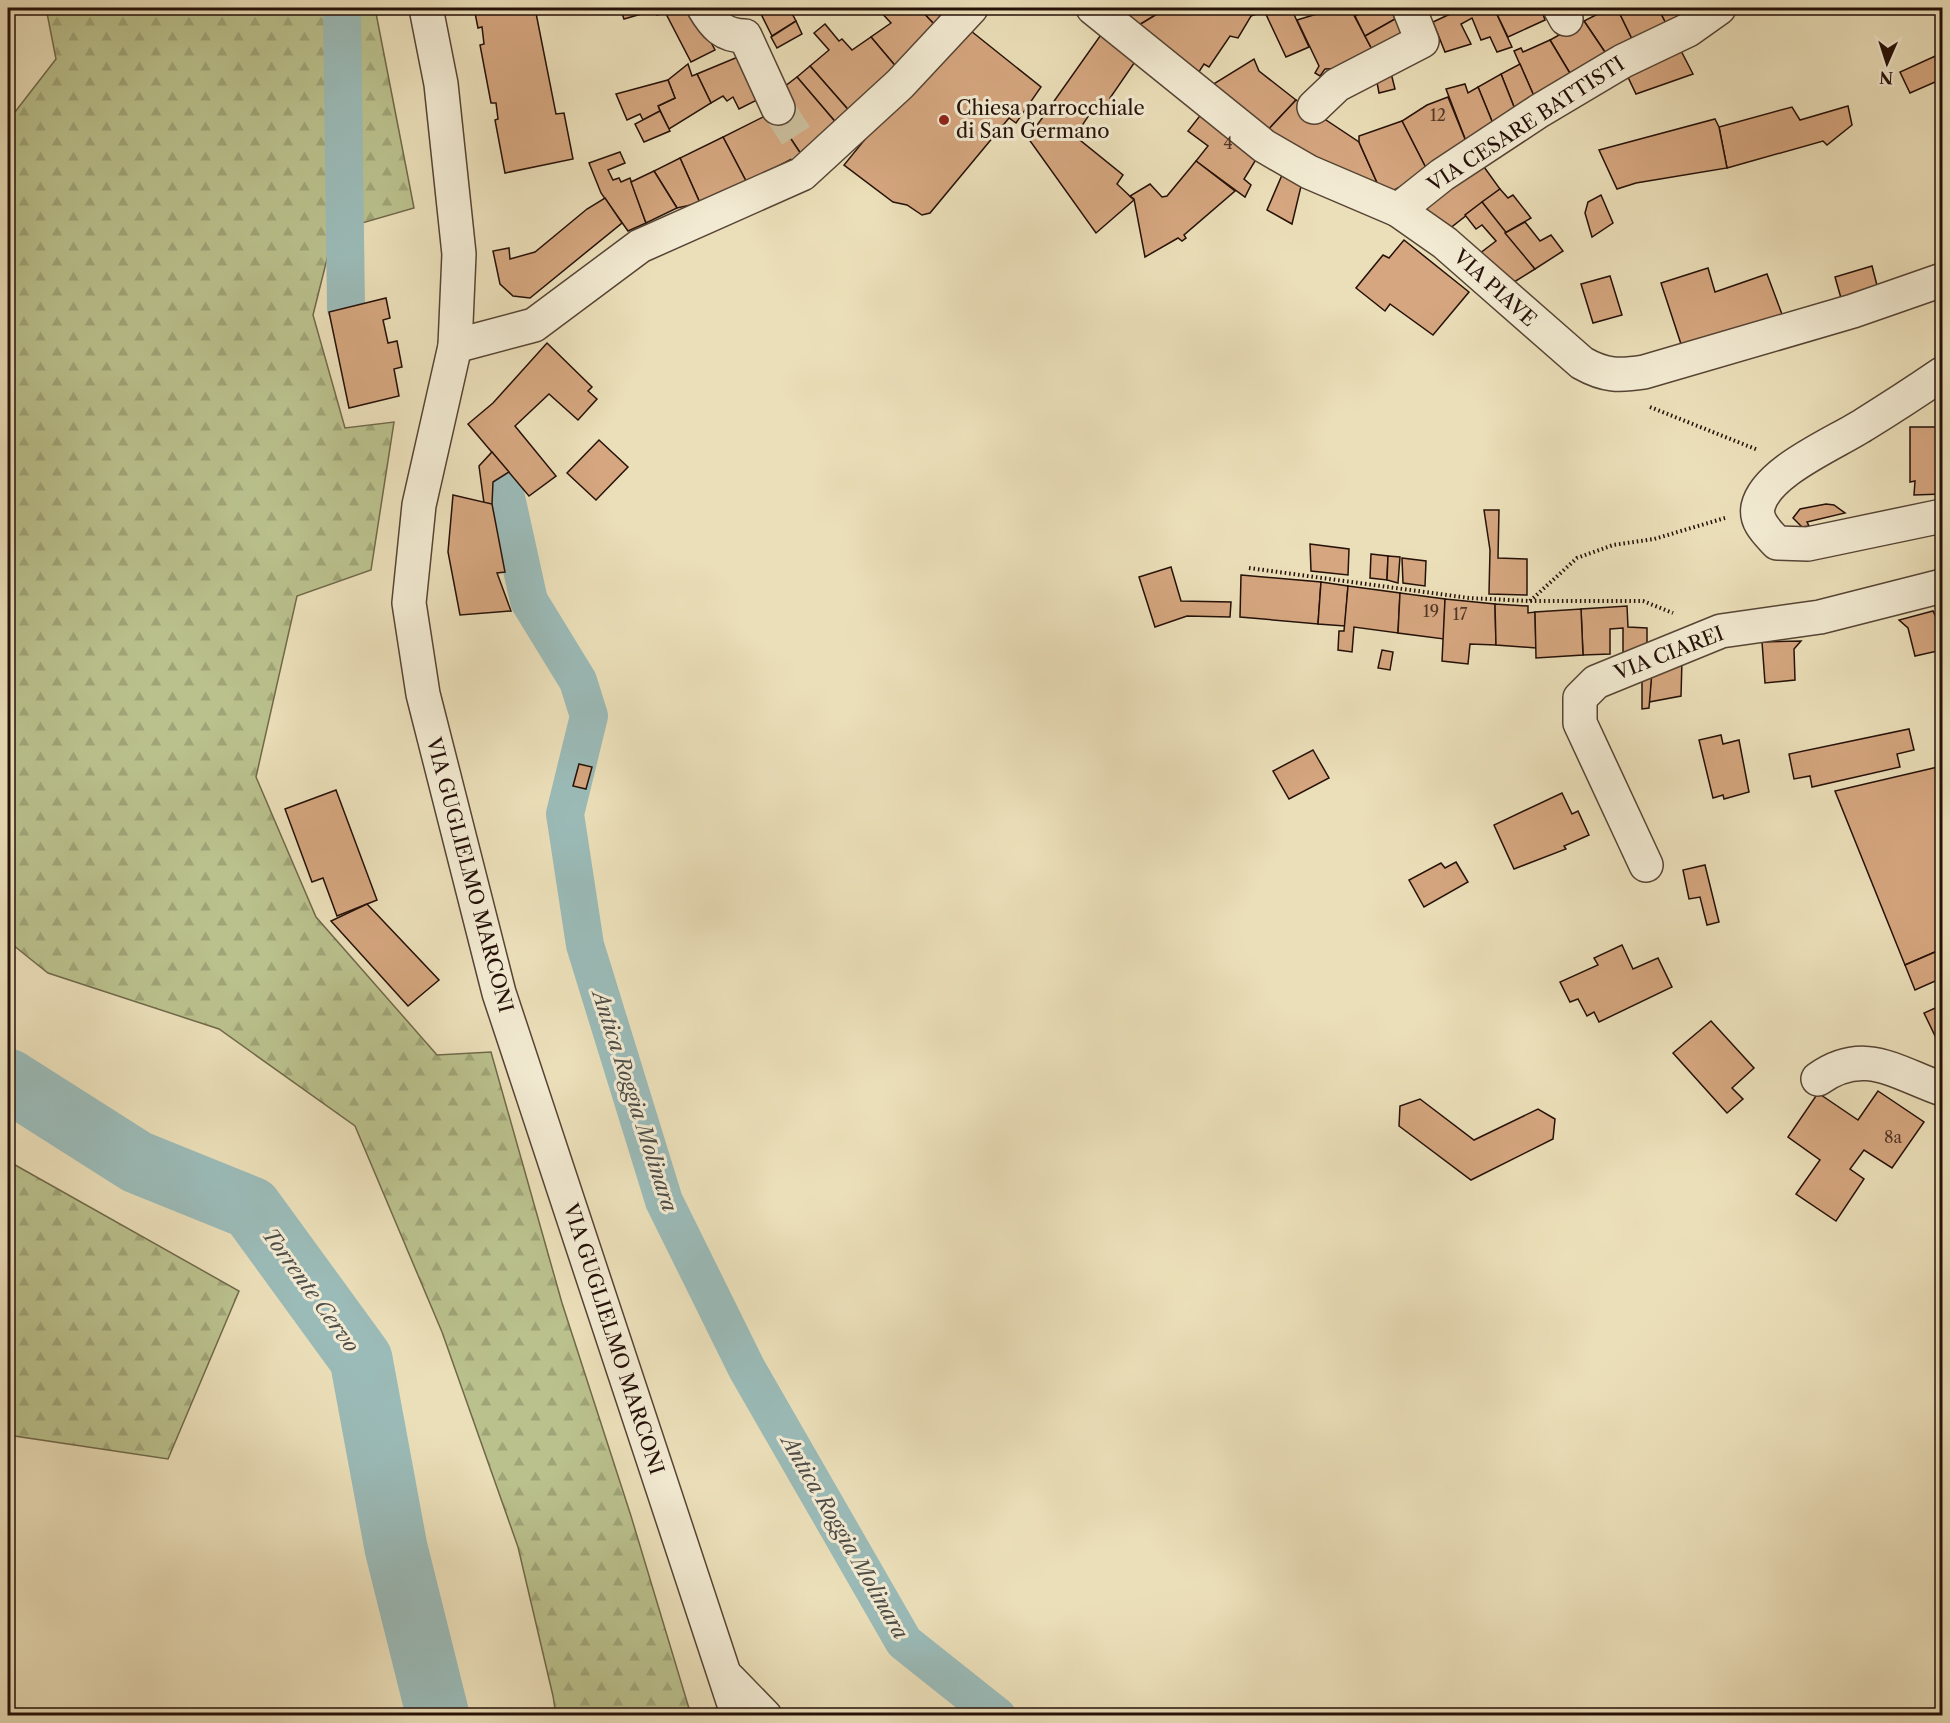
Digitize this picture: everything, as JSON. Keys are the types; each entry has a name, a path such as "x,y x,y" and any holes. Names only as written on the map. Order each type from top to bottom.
{"street":[{"name":"VIA GUGLIELMO MARCONI","path":"426,8 441,84 459,254 455,346 419,505 409,603 423,694 499,993 738,1716"},
{"path":"704,8 714,26 731,36 745,36 778,108"},
{"path":"455,346 534,325 640,246 802,174 809,158 900,84 971,8"},
{"name":"VIA PIAVE","path":"1093,8 1264,146 1309,172 1398,210 1445,243 1582,363 1600,373 1626,375 1644,372 1853,311 1942,280"},
{"path":"1314,107 1337,85 1422,41 1409,8"},
{"name":"VIA CESARE BATTISTI","path":"1398,210 1442,175 1539,111 1623,61 1688,30 1719,8"},
{"path":"1942,374 1864,425 1795,465 1767,488 1758,509 1761,525 1776,543 1808,544 1942,516"},
{"name":"VIA CIAREI","path":"1646,865 1580,723 1580,698 1596,682 1721,631 1820,617 1942,586"},
{"path":"1818,1079 1839,1065 1869,1064 1891,1068 1942,1089"},
{"path":"726,1676 765,1716"}],"path":[{"path":"1626,375 1626,398 1795,465"},
{"path":"1529,601 1577,558 1613,545 1654,539 1758,509"},
{"path":"1249,568 1470,598 1529,601 1643,601 1721,631"}],"green space":[{"path":"46,8 375,8 414,208 334,231 313,315 345,428 394,422 371,570 297,596 256,777 316,917 437,1055 491,1052 562,1303 631,1516 691,1715 556,1715 518,1547 442,1332 355,1126 219,1029 48,973 8,941 8,121 56,59"},
{"path":"8,1161 239,1291 168,1459 8,1435"}],"building":[{"path":"474,8 535,8 556,114 564,113 573,159 505,173 495,120 498,119 496,103 491,103 480,45 484,44 482,27 478,28"},
{"path":"620,8 693,8 715,50 691,62 665,12 657,15 655,10 624,19"},
{"path":"758,8 789,8 796,21 772,36"},
{"path":"877,8 919,8 936,26 898,69 871,37 891,23"},
{"path":"919,8 953,8 936,26"},
{"path":"1115,8 1167,8 1134,28"},
{"path":"1167,8 1263,8 1265,11 1251,16 1238,38 1230,36 1209,67 1204,64 1195,78 1134,28"},
{"path":"1263,8 1291,8 1309,47 1286,57"},
{"path":"1328,8 1350,8 1375,55 1349,68 1325,69 1320,76 1315,73 1319,66 1297,20"},
{"path":"1369,8 1390,8 1395,19 1365,36 1355,16"},
{"path":"1463,8 1494,8 1512,47 1497,52 1490,37 1481,40 1472,18 1461,24 1471,44 1445,52 1433,22"},
{"path":"1494,8 1553,8 1543,14 1545,20 1508,37"},
{"path":"1592,8 1617,8 1635,45 1609,58 1584,21 1596,15"},
{"path":"1617,8 1658,8 1669,29 1635,45"},
{"path":"1658,8 1701,8 1669,29"},
{"path":"1395,19 1406,42 1375,55 1365,36"},
{"path":"796,21 802,34 777,48 771,37"},
{"path":"1584,21 1609,58 1574,80 1550,40"},
{"path":"825,24 839,41 842,39 852,50 871,37 898,69 852,114 810,66 829,50 814,33"},
{"name":"Chiesa parrocchiale di San Germano","path":"966,27 1041,87 1016,123 1009,118 930,213 922,215 907,205 893,202 844,165 906,89"},
{"path":"1105,29 1139,56 1110,98 1112,102 1103,116 1093,109 1075,136 1123,175 1117,184 1134,200 1096,233 1028,138"},
{"path":"1550,40 1574,80 1537,103 1514,51 1521,48 1523,52"},
{"path":"1678,45 1693,74 1636,94 1626,73"},
{"path":"1942,53 1942,79 1910,93 1900,72"},
{"path":"745,54 763,97 739,109 733,97 727,101 723,96 711,103 697,74"},
{"path":"1254,59 1259,71 1296,100 1264,134 1207,88"},
{"path":"688,64 692,76 697,74 711,103 669,129 658,106 675,98 668,80"},
{"path":"1520,64 1537,103 1518,117 1501,74"},
{"path":"1389,65 1395,89 1379,93 1375,72"},
{"path":"810,66 852,114 838,125 797,77"},
{"path":"1501,74 1518,117 1496,131 1478,87"},
{"path":"797,77 838,125 801,154 773,112 780,90"},
{"path":"668,80 675,98 658,106 660,111 643,120 640,114 627,120 616,94"},
{"path":"1465,84 1468,93 1478,87 1496,131 1469,149 1446,89"},
{"path":"1448,97 1469,149 1428,172 1402,121 1427,105"},
{"path":"1296,100 1359,142 1383,196 1264,134"},
{"path":"1848,106 1852,125 1827,145 1823,141 1727,168 1719,127 1792,107 1800,120"},
{"path":"1206,108 1260,153 1244,179 1251,185 1245,197 1196,161 1208,146 1188,131"},
{"path":"660,111 670,131 644,142 635,124"},
{"path":"773,112 801,154 747,183 723,137"},
{"path":"1715,119 1719,127 1727,168 1636,183 1617,189 1599,150"},
{"path":"1402,121 1428,172 1383,196 1359,142 1359,136"},
{"path":"723,137 747,183 700,203 680,158"},
{"path":"620,152 625,163 608,170 613,180 619,178 621,182 630,178 646,223 628,231 601,193 589,163"},
{"path":"680,158 700,203 677,208 654,171"},
{"path":"1479,160 1500,189 1449,229 1424,207"},
{"path":"1196,161 1235,191 1184,235 1186,238 1182,241 1178,238 1145,257 1134,199 1130,196 1150,184 1162,197 1167,196"},
{"path":"1285,168 1303,178 1292,224 1267,210"},
{"path":"654,171 677,208 646,223 631,182"},
{"path":"1500,189 1508,198 1513,195 1531,218 1505,233 1482,202"},
{"path":"1601,195 1613,223 1592,237 1585,213 1588,202"},
{"path":"605,198 622,223 530,298 513,296 500,284 493,251 509,248 510,259 535,252 587,209"},
{"path":"1482,202 1535,269 1506,287 1475,257 1496,241 1482,225 1476,229 1465,215"},
{"path":"1525,222 1540,241 1551,235 1563,251 1535,269 1505,233"},
{"path":"1404,240 1469,292 1433,335 1390,304 1385,311 1356,288 1383,255 1389,258"},
{"path":"1872,266 1879,293 1843,305 1835,277"},
{"path":"1708,268 1715,292 1767,274 1783,317 1682,347 1661,283"},
{"path":"1610,276 1622,315 1593,323 1581,284"},
{"path":"386,298 390,318 383,320 388,343 397,341 402,367 394,369 399,396 349,408 329,312"},
{"path":"547,343 592,387 588,391 597,399 578,420 549,394 515,426 556,476 529,496 468,424 493,403"},
{"path":"1910,427 1942,427 1942,494 1914,495 1915,481 1910,482"},
{"path":"599,440 628,467 596,500 567,473"},
{"path":"492,452 509,472 493,482 492,504 484,503 479,466"},
{"path":"453,495 492,504 505,572 497,573 511,611 460,615 448,552"},
{"path":"1826,504 1834,505 1845,513 1807,522 1809,526 1802,527 1793,518 1800,509"},
{"path":"1484,510 1499,510 1498,558 1527,559 1527,595 1489,594 1490,550"},
{"path":"1310,544 1349,549 1348,575 1311,571"},
{"path":"1371,554 1388,556 1387,580 1370,578"},
{"path":"1388,556 1400,557 1398,583 1387,580"},
{"path":"1402,558 1426,561 1425,586 1403,583"},
{"path":"1171,567 1181,601 1231,602 1230,617 1187,616 1155,627 1139,577"},
{"path":"1241,575 1321,582 1318,624 1240,617"},
{"path":"1321,582 1348,586 1345,626 1318,624"},
{"path":"1348,586 1400,593 1398,633 1354,627 1352,652 1338,650 1339,631 1344,631"},
{"path":"1400,593 1445,599 1444,639 1398,633"},
{"path":"1445,599 1495,604 1496,645 1470,644 1468,664 1442,661"},
{"path":"1495,604 1528,606 1528,613 1535,612 1536,648 1496,645"},
{"path":"1627,606 1628,627 1647,628 1647,655 1623,654 1623,628 1610,629 1610,654 1583,655 1581,609"},
{"path":"1581,609 1583,655 1536,658 1535,612"},
{"path":"1933,611 1942,630 1942,650 1915,656 1908,628 1899,620"},
{"path":"1801,641 1794,649 1795,680 1765,683 1762,642"},
{"path":"1382,650 1393,652 1390,670 1378,668"},
{"path":"1682,660 1681,696 1649,702 1652,669"},
{"path":"1652,671 1649,708 1642,709 1642,680"},
{"path":"1909,729 1914,750 1897,754 1900,767 1812,787 1810,776 1794,779 1789,754"},
{"path":"1721,735 1723,744 1739,740 1749,792 1724,799 1723,795 1713,798 1699,740"},
{"path":"1313,750 1329,778 1289,799 1273,771"},
{"path":"579,764 592,767 586,789 573,786"},
{"path":"1942,766 1942,949 1905,965 1835,791"},
{"path":"336,790 377,900 337,916 323,878 312,882 285,809"},
{"path":"1562,793 1572,814 1578,811 1589,835 1564,846 1566,849 1514,869 1494,825"},
{"path":"1456,862 1468,882 1424,907 1409,880 1441,863 1445,868"},
{"path":"1705,865 1719,922 1707,925 1700,897 1689,899 1683,870"},
{"path":"367,904 439,980 408,1006 331,921"},
{"path":"1622,945 1633,969 1658,958 1672,987 1599,1022 1594,1012 1587,1016 1578,999 1570,1002 1560,982 1598,965 1594,958"},
{"path":"1942,949 1942,978 1915,990 1905,965"},
{"path":"1942,1005 1942,1037 1937,1040 1924,1013"},
{"path":"1711,1021 1754,1068 1732,1088 1743,1099 1727,1113 1673,1053"},
{"path":"1878,1091 1924,1122 1892,1168 1864,1150 1850,1169 1864,1179 1836,1221 1796,1194 1820,1160 1788,1137 1818,1093 1858,1120"},
{"path":"1420,1099 1474,1140 1538,1109 1555,1119 1553,1139 1471,1180 1399,1126 1400,1106"}],"waterway":[{"path":"342,8 346,308"},
{"name":"Antica Roggia Molinara","path":"502,479 529,601 578,681 589,716 565,814 585,945 664,1201 747,1369 904,1642 997,1716"},
{"name":"Torrente Cervo","path":"8,1080 137,1162 251,1208 361,1359 396,1548 438,1716"}],"tunnel":[{"path":"778,108 806,151"}],"place":[{"name":"Chiesa parrocchiale di San Germano","path":"944,120"}]}
